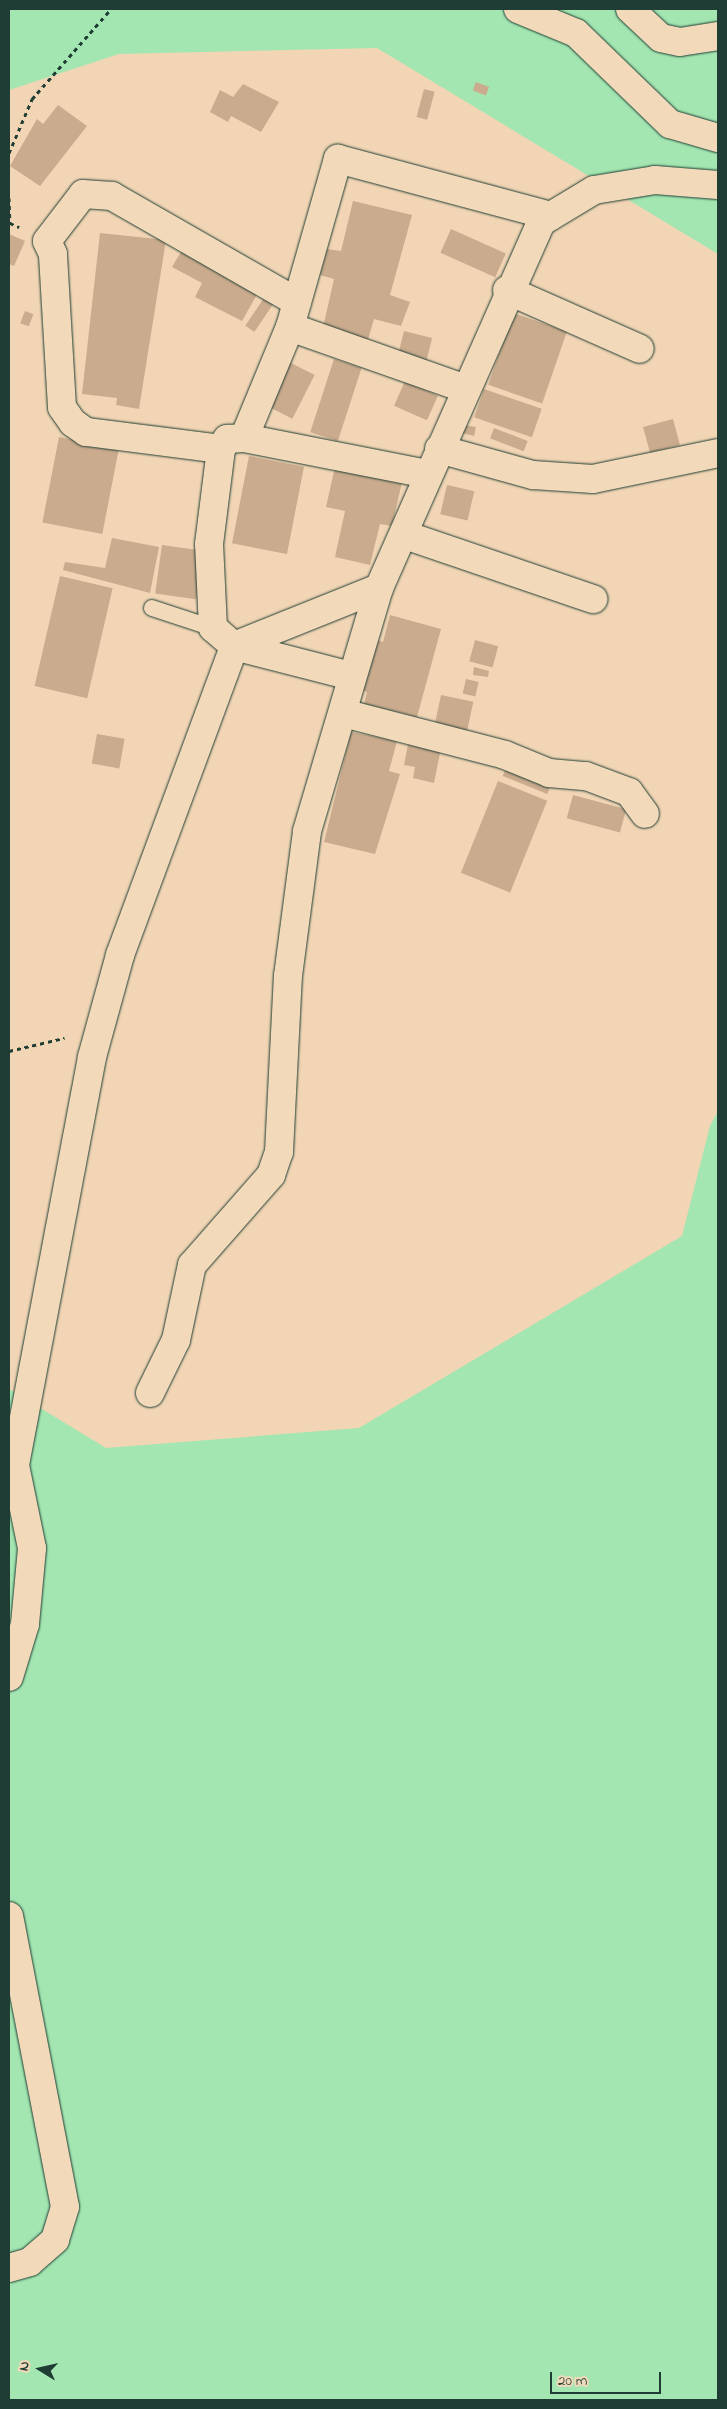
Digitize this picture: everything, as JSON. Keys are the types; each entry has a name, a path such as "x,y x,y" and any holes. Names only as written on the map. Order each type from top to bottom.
{"street":[{"path":"518,9 576,33 670,124 718,138"},
{"path":"630,9 661,38 680,42 718,36"},
{"path":"351,676 234,646 213,628 209,544 232,444 290,327 338,160 551,216"},
{"path":"150,1393 176,1340 192,1264 271,1175 279,1152 288,976 307,830 343,713 351,676 379,588 405,535 428,474 507,290 541,222 594,190 655,180 718,185"},
{"path":"297,302 112,196 83,194 46,241 53,254 62,407 73,423 86,432 232,444 428,474"},
{"path":"507,290 640,349"},
{"path":"290,327 466,389"},
{"path":"439,449 533,475 593,479 718,453"},
{"path":"405,535 592,599"},
{"path":"9,1677 25,1624 32,1548 14,1465 99,1034 123,946 234,646 379,588"},
{"path":"343,713 505,755 549,773 586,776 629,792 645,814"},
{"path":"9,1916 65,2207 55,2240 30,2262 9,2268"}],"lane":[{"path":"152,608 213,628"}],"path":[{"path":"9,152 32,98 111,9"},
{"path":"9,1050 99,1034"}],"green space":[{"path":"9,9 718,9 718,254 377,48 119,54 9,90"},
{"path":"718,1111 718,2400 9,2400 9,1389 106,1448 359,1428 682,1236 710,1126"}],"building":[{"path":"476,82 489,87 486,95 473,90"},
{"path":"243,84 279,102 261,132 231,116 228,122 210,112 220,90 233,97"},
{"path":"424,89 435,92 427,120 416,117"},
{"path":"58,105 87,126 40,186 10,166 37,119 43,124"},
{"path":"353,201 412,215 390,295 410,302 401,326 374,319 367,343 322,332 334,279 320,275 327,249 341,251"},
{"path":"451,229 506,253 495,277 440,253"},
{"path":"100,233 166,240 139,409 116,405 117,398 82,394"},
{"path":"9,234 25,241 14,266 9,264"},
{"path":"184,247 259,291 242,321 195,297 202,283 172,267"},
{"path":"266,295 275,301 254,332 245,326"},
{"path":"25,311 33,314 29,326 20,323"},
{"path":"513,313 567,332 542,403 488,385"},
{"path":"404,331 432,338 426,363 398,356"},
{"path":"334,359 362,368 338,441 310,432"},
{"path":"287,361 315,375 292,419 265,405"},
{"path":"405,381 438,396 427,420 394,406"},
{"path":"484,389 542,409 532,437 474,417"},
{"path":"673,419 680,445 650,453 643,427"},
{"path":"463,425 476,427 474,436 462,433"},
{"path":"494,428 528,441 524,451 490,438"},
{"path":"59,437 119,449 102,534 42,522"},
{"path":"249,456 304,467 287,554 232,543"},
{"path":"335,467 402,482 392,526 380,524 370,565 335,557 345,511 326,507"},
{"path":"447,485 474,491 468,521 440,514"},
{"path":"112,538 159,547 150,593 63,570 65,562 105,568"},
{"path":"162,545 203,551 196,599 155,594"},
{"path":"60,576 113,588 87,698 35,686"},
{"path":"390,615 441,629 417,717 364,704 367,692 362,690 377,640 383,642"},
{"path":"475,640 498,646 492,667 469,661"},
{"path":"474,667 489,671 488,677 473,675"},
{"path":"466,679 479,682 475,697 463,694"},
{"path":"441,695 473,702 466,734 434,727"},
{"path":"351,732 397,741 389,771 400,774 375,854 324,842"},
{"path":"97,734 125,739 119,768 92,764"},
{"path":"409,739 441,748 434,783 413,778 415,767 404,765"},
{"path":"508,763 553,781 547,794 503,776"},
{"path":"498,781 547,801 510,893 461,873"},
{"path":"573,795 626,809 620,832 567,818"}]}
